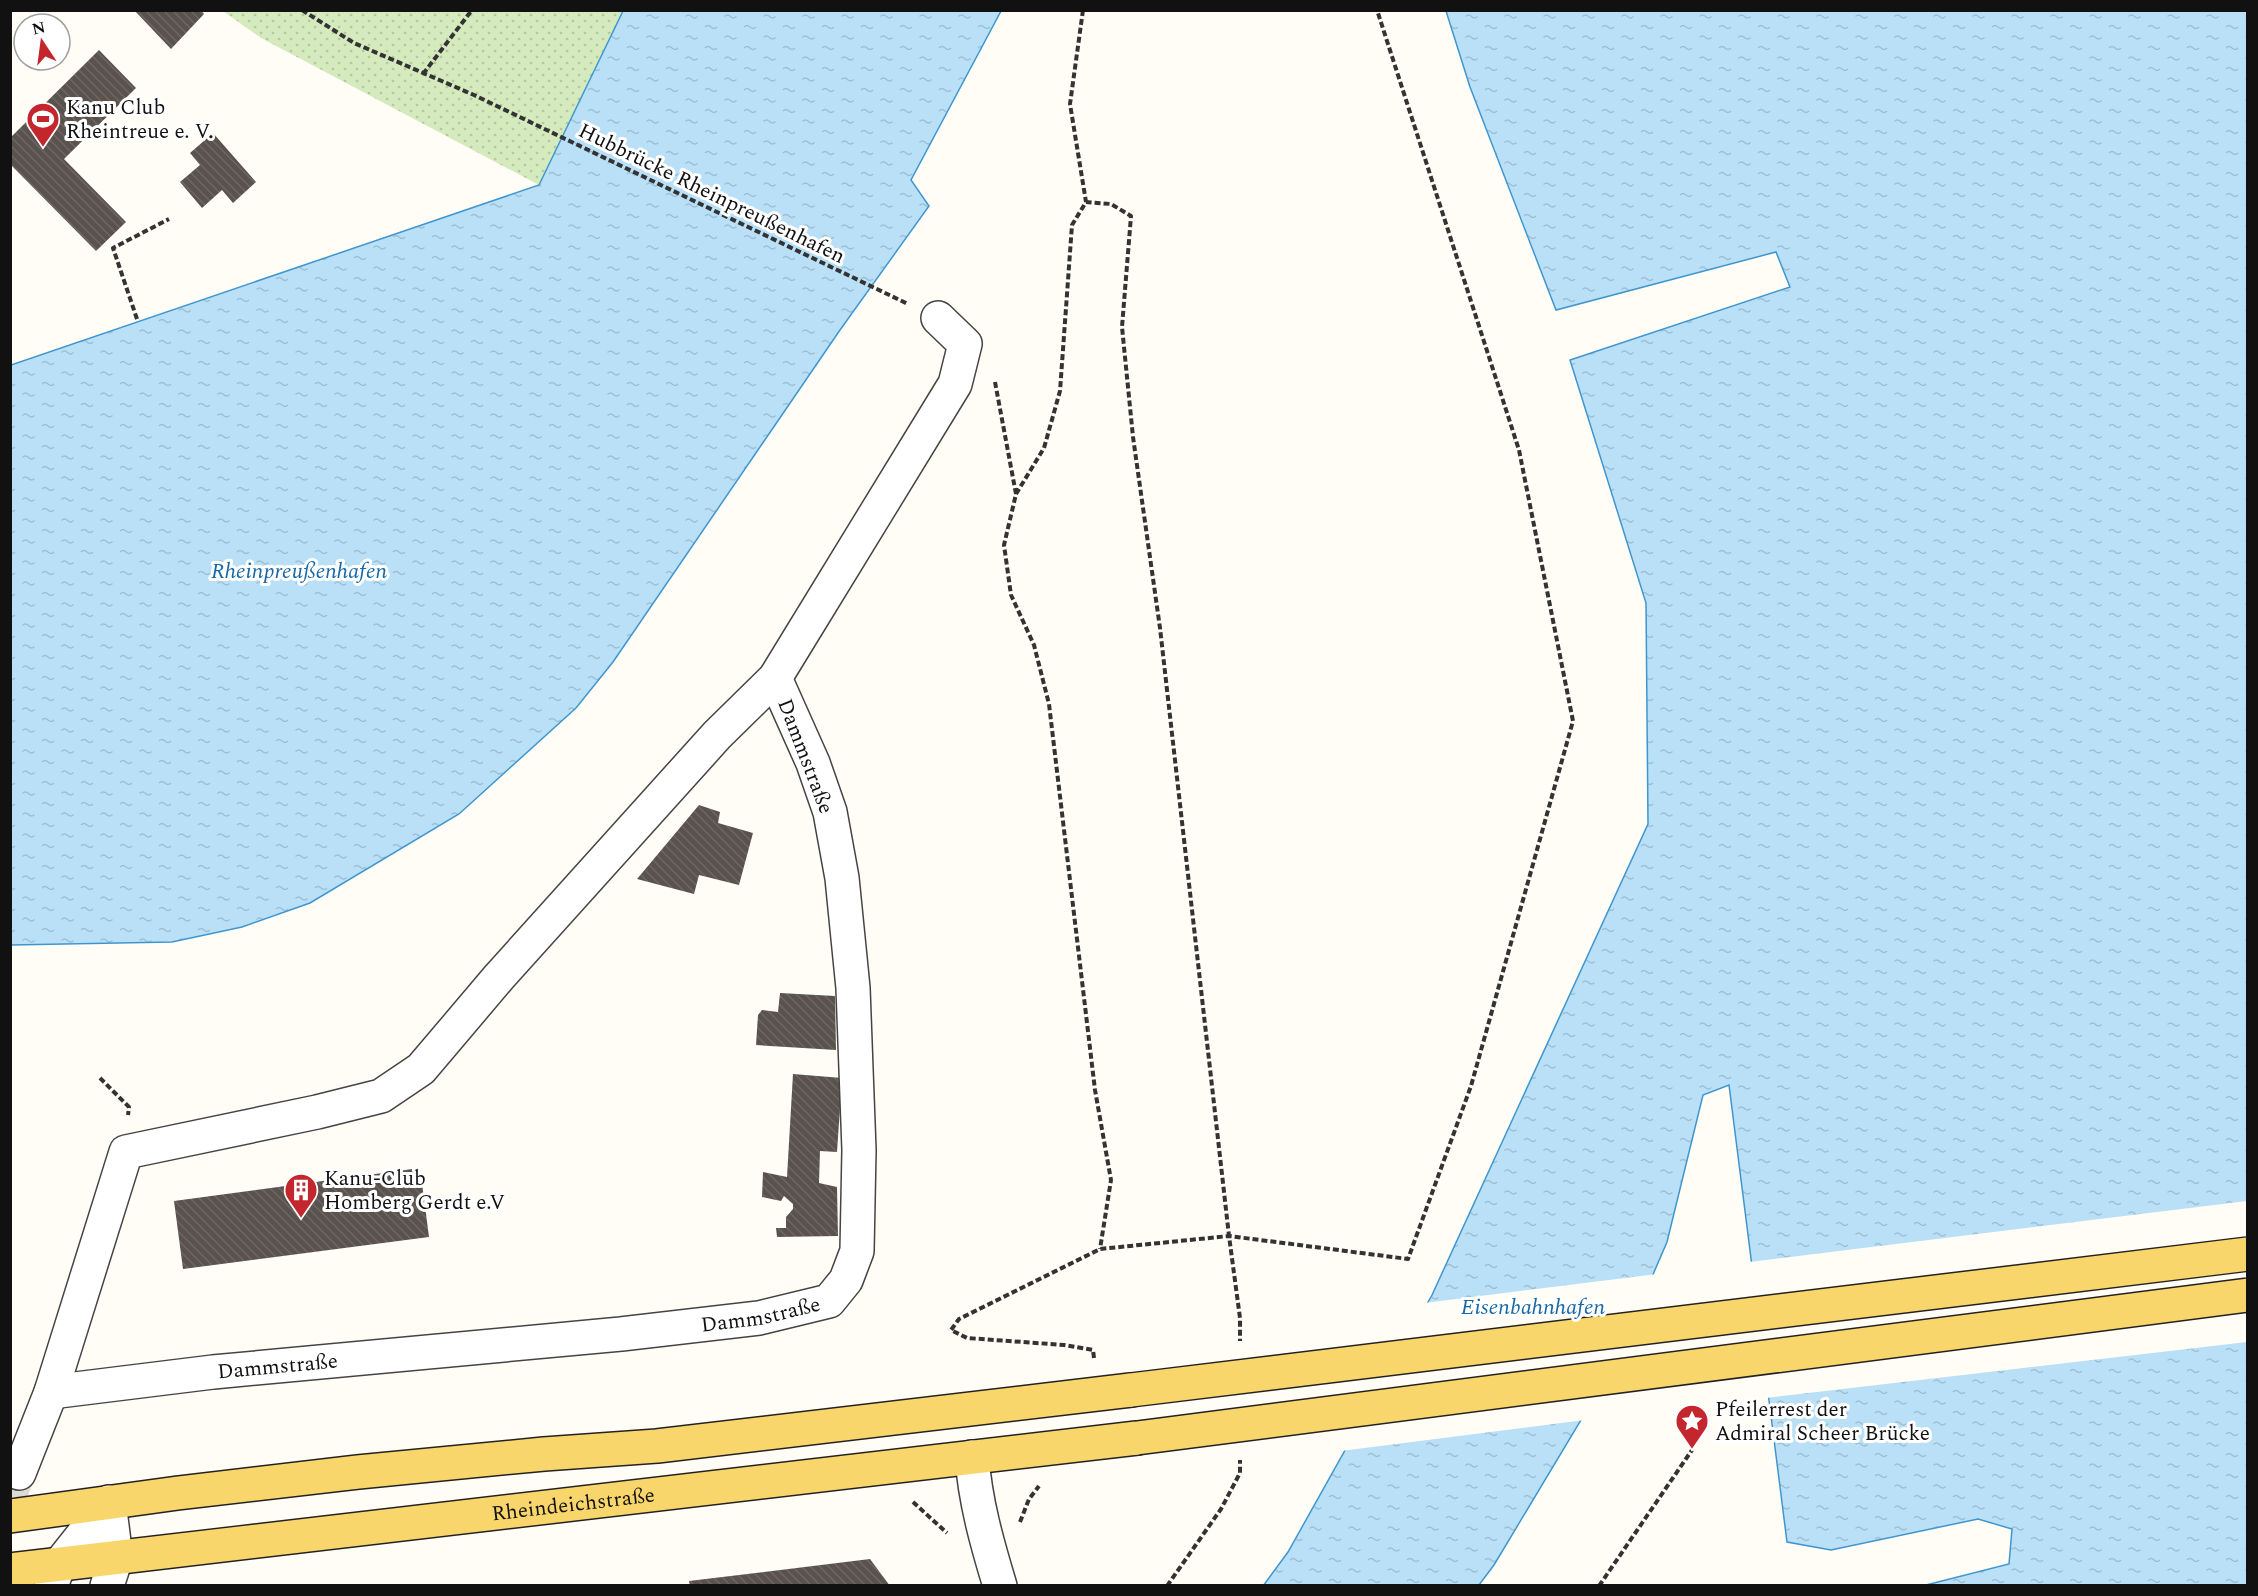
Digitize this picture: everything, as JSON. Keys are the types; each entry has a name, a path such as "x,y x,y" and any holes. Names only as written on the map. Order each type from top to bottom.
{"main road":[{"path":"10,1516 358,1472 544,1454 657,1446 2247,1254"},
{"name":"Rheindeichstraße","path":"10,1570 55,1575 111,1572 972,1457 1137,1438 2247,1295"}],"street":[{"path":"938,318 965,344"},
{"name":"Dammstraße","path":"126,1152 317,1112 381,1096 421,1069 499,977 717,735 775,678 955,384 965,344"},
{"name":"Dammstraße","path":"51,1392 213,1372 667,1329 759,1318 829,1301 846,1280 857,1251 859,1150 854,988 842,878 830,812 813,763 775,678"},
{"path":"20,1473 51,1392 126,1152"},
{"path":"972,1457 974,1486 1000,1586"},
{"path":"110,1502 111,1572"},
{"path":"55,1575 110,1502"}],"path":[{"name":"Hubbrücke Rheinpreußenhafen","path":"302,10 354,43 474,96 938,318"},
{"path":"423,74 472,10"},
{"path":"1083,10 1070,104 1086,202 1072,225 1060,391 1044,448 1016,494 1004,545 1011,595 1034,645 1049,704 1095,1090 1111,1180 1100,1249"},
{"path":"1093,1350 1064,1345 967,1338 951,1330 959,1319 1100,1249 1229,1236 1408,1259 1471,1086 1573,721 1519,450 1377,10"},
{"path":"1086,202 1111,204 1131,216 1122,327 1124,349 1133,437 1160,628 1240,1318"},
{"path":"137,319 113,248 170,219"},
{"path":"965,344 994,377 1016,494"},
{"path":"100,1078 129,1107 126,1152"},
{"path":"1599,1586 1692,1450"},
{"path":"1167,1586 1221,1509 1240,1473"},
{"path":"909,1500 918,1505 954,1541"}],"green space":[{"path":"223,11 623,11 539,185 261,38"}],"water":[{"name":"Rheinpreußenhafen","path":"623,11 1001,11 911,180 929,206 840,330 613,662 576,708 459,814 310,903 242,927 172,942 11,945 11,365 539,185"},
{"name":"Eisenbahnhafen","path":"1446,11 2247,11 2247,1585 1926,1585 2009,1564 2012,1529 1978,1519 1831,1550 1787,1542 1729,1085 1703,1095 1667,1242 1614,1365 1494,1565 1479,1585 1263,1586 1288,1552 1432,1295 1648,824 1646,603 1570,360 1790,287 1776,252 1556,310 1470,87"}],"pier":[{"path":"2247,1201 2247,1342 1766,1398 1749,1262"},
{"path":"1657,1274 1617,1366 1585,1420 1341,1451 1424,1303"}],"building":[{"path":"134,10 201,10 204,14 171,49"},
{"name":"Kanu Club Rheintreue e. V.","path":"99,50 136,88 64,159 126,222 96,251 10,164 10,138"},
{"path":"213,133 256,182 233,203 222,190 202,208 180,182 200,165 190,153"},
{"path":"699,805 720,812 718,823 753,833 739,885 699,875 694,894 637,879"},
{"path":"780,993 835,996 836,1050 756,1045 758,1015 762,1010 778,1012"},
{"path":"793,1074 842,1078 837,1152 820,1151 819,1183 837,1187 838,1236 777,1237 776,1228 786,1228 786,1217 793,1209 793,1204 784,1196 781,1201 762,1197 763,1172 787,1177"},
{"name":"Kanu-Club Homberg Gerdt e.V","path":"420,1168 429,1237 183,1269 174,1201"},
{"path":"870,1559 890,1586 690,1586 689,1581"}],"tunnel":[{"path":"10,1496 19,1473"}],"place":[{"name":"Kanu Club Rheintreue e. V.","path":"43,148"},
{"name":"Kanu-Club Homberg Gerdt e.V","path":"301,1219"},
{"name":"Pfeilerrest der Admiral Scheer Brücke","path":"1692,1450"}]}
